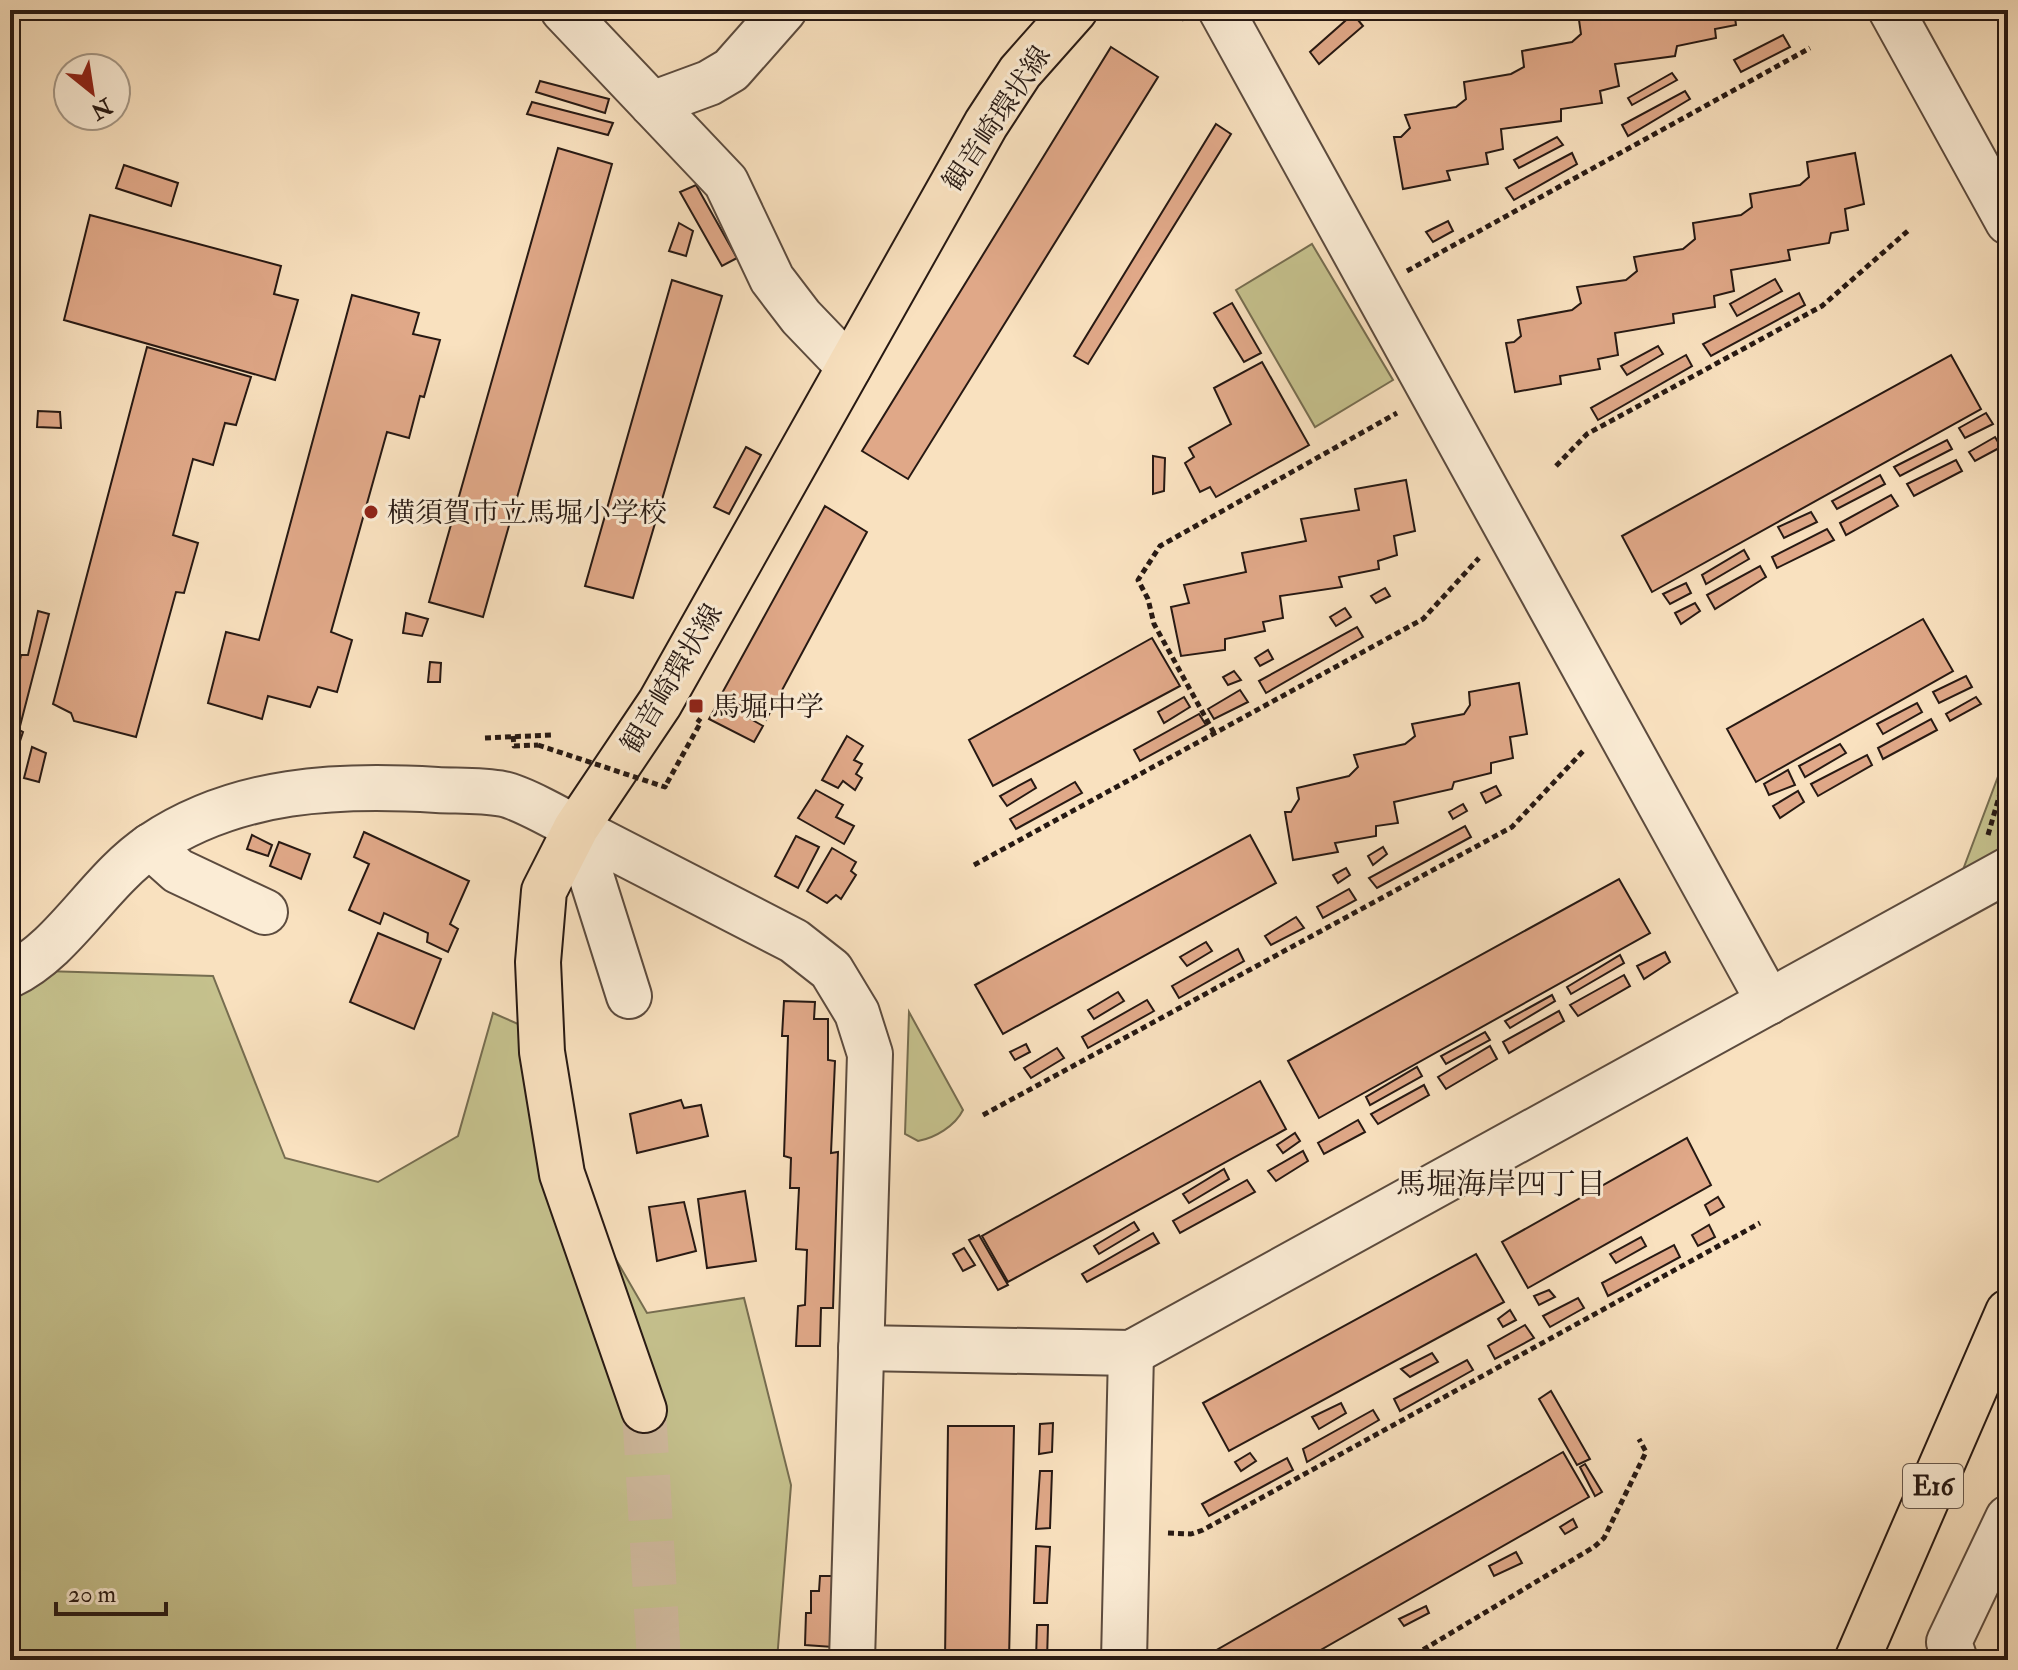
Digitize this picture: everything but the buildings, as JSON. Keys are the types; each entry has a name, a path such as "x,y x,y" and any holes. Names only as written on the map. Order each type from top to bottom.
{"main road":[{"name":"観音崎環状線","path":"644,1410 562,1174 542,1052 538,962 544,891 576,828 660,703 986,124 1020,72 1075,10"},
{"name":"E16","path":"1857,1660 2008,1312"},
{"name":"E16","path":"1883,1660 2008,1371"}],"street":[{"path":"563,10 726,182 772,279 801,317 849,367"},
{"path":"652,104 709,83 731,70 784,10"},
{"path":"1221,10 1769,1002"},
{"path":"1891,10 1997,177 2008,222"},
{"path":"14,969 49,948 111,878 150,846 191,822 240,803 292,792 388,787 505,794 794,941 831,970 857,1013 870,1054 852,1660"},
{"path":"576,828 629,996"},
{"path":"150,846 178,871 265,912"},
{"path":"861,1348 1131,1353 1990,881"},
{"path":"1124,1660 1131,1353"},
{"path":"1955,1660 1949,1642 2008,1518"}],"path":[{"path":"1375,289 1810,48"},
{"path":"1556,466 1587,434 1822,306 1910,229"},
{"path":"1214,733 1154,624 1148,599 1138,580 1160,546 1433,393"},
{"path":"974,865 1423,619 1507,528"},
{"path":"983,1115 1512,827 1612,719"},
{"path":"513,736 514,746 538,745 665,787 699,726"},
{"path":"485,738 551,735"},
{"path":"1990,881 2008,766"},
{"path":"1127,1526 1178,1535 1203,1530 1760,1223"},
{"path":"1406,1660 1594,1547 1604,1538 1646,1452 1639,1439"}],"shaded area":[{"path":"1312,244 1393,380 1315,427 1236,290"},
{"path":"2008,750 2008,854 1958,883"},
{"path":"10,970 213,976 285,1158 378,1182 458,1136 493,1013 557,1041 570,1180 647,1313 744,1298 791,1485 777,1660 10,1660"},
{"path":"909,1012 963,1110 944,1130 918,1141 905,1134"}],"tunnel":[{"path":"644,1410 659,1660"}],"place":[{"name":"横須賀市立馬堀小学校","path":"371,512"},
{"name":"馬堀中学","path":"696,706"}],"district":[{"name":"馬堀海岸四丁目","path":"1501,1184"}]}
